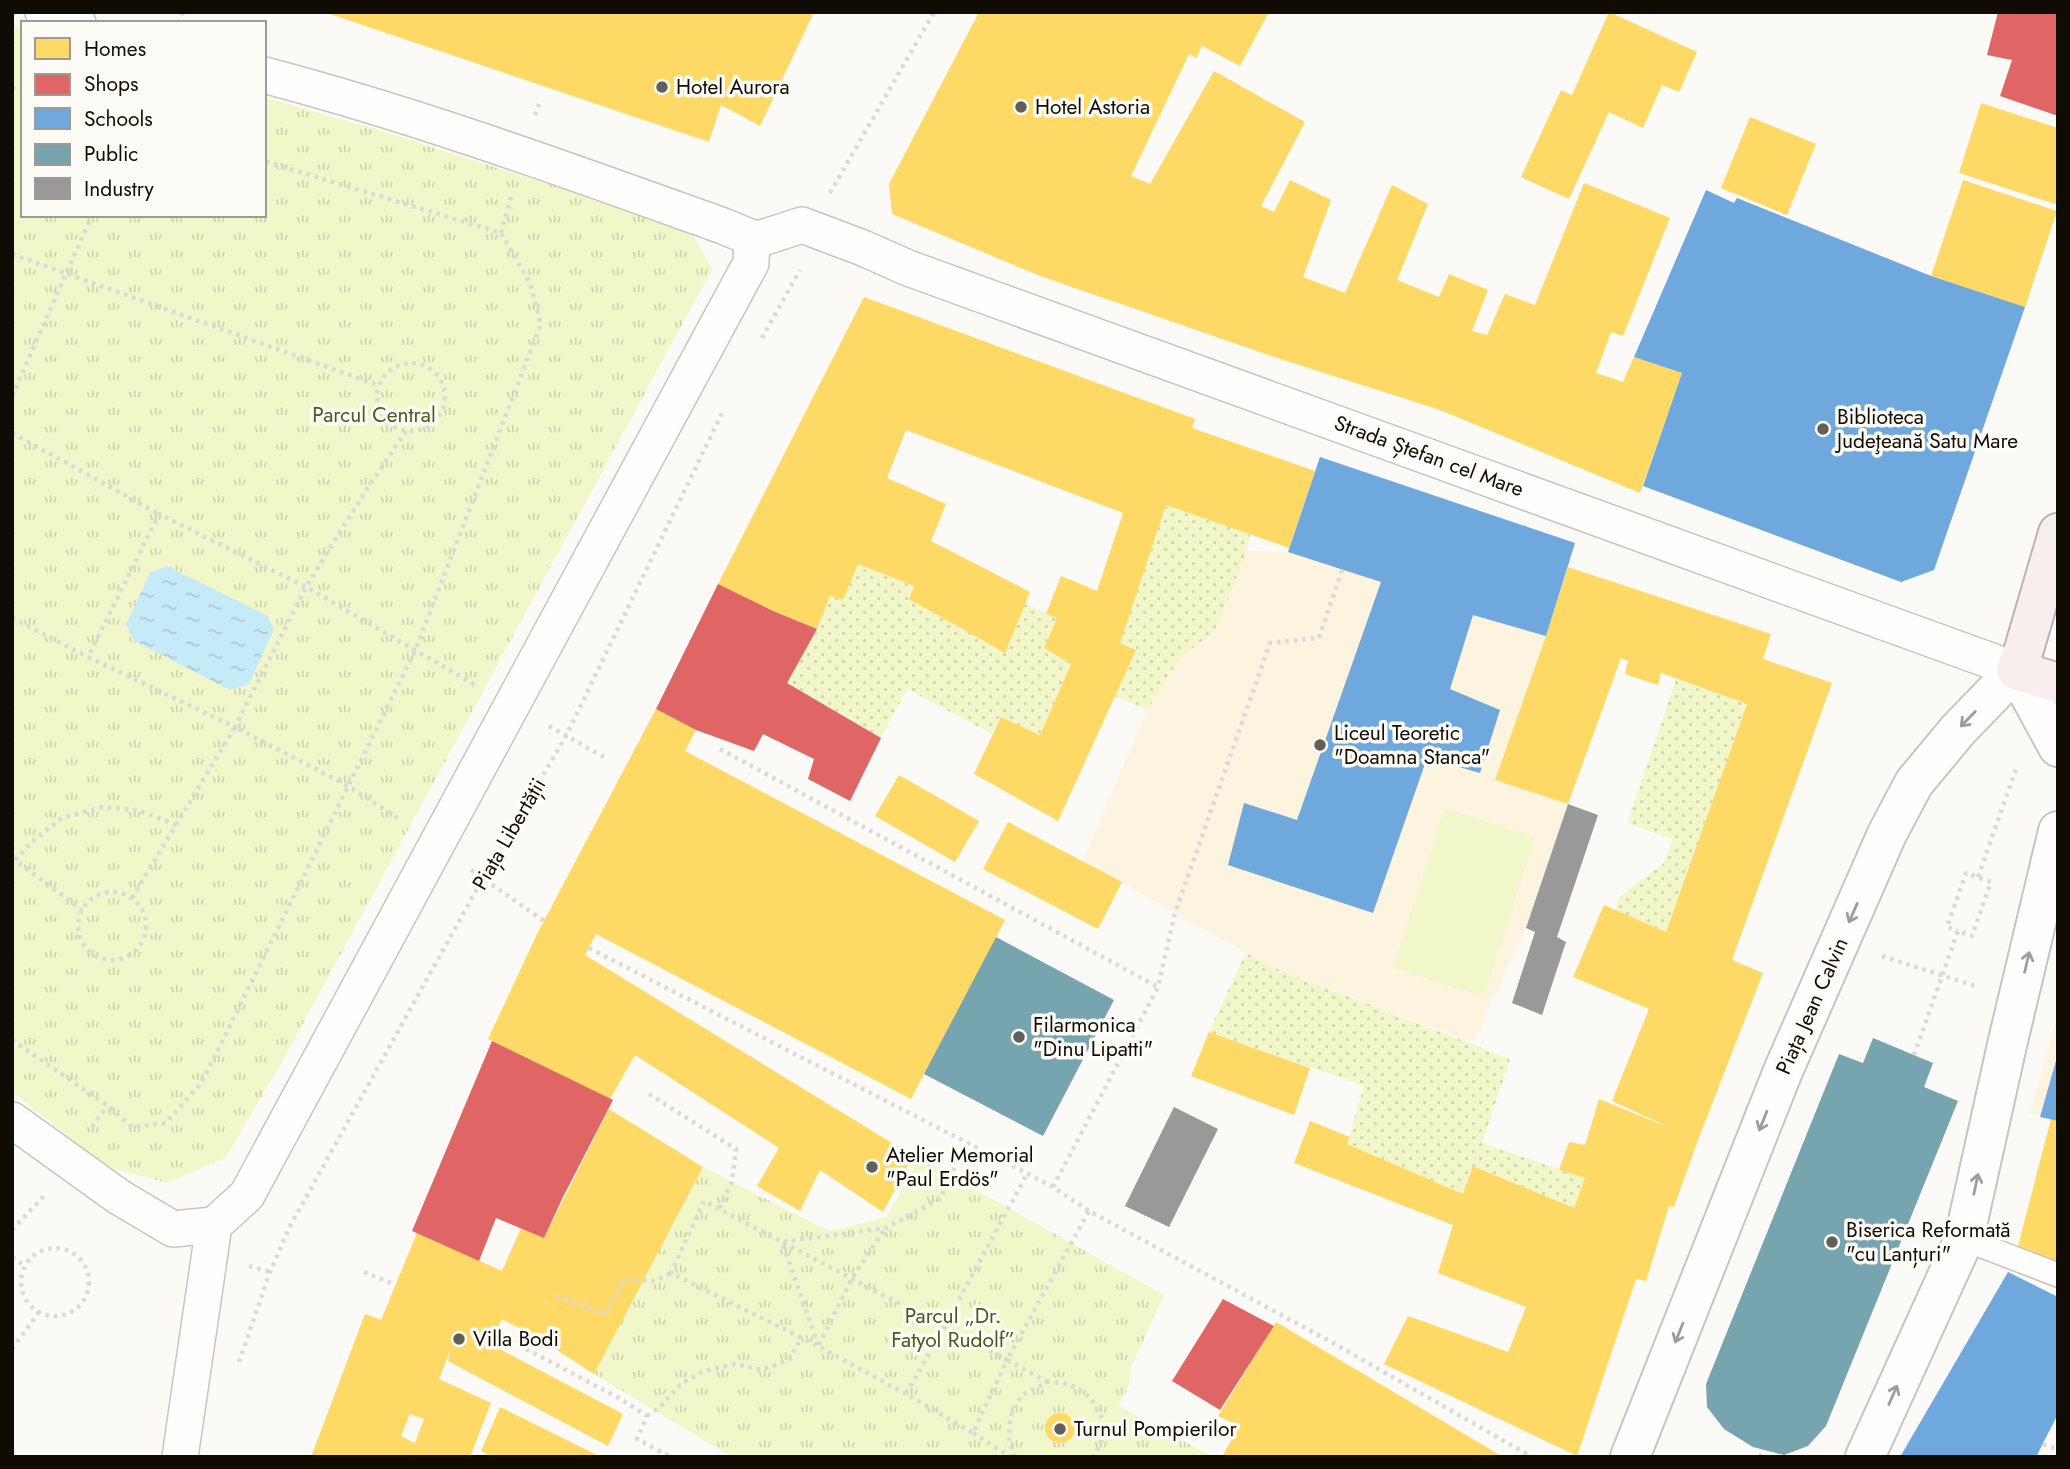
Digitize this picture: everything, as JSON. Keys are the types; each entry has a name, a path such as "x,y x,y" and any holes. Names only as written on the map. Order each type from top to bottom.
{"main road":[{"path":"2016,670 2058,533"},
{"name":"Strada Ștefan cel Mare","path":"2016,670 2058,683"}],"street":[{"path":"43,12 72,21"},
{"path":"12,1120 119,1197 173,1229 214,1225 247,1195 751,263 752,238 723,226 523,155 320,89 266,76"},
{"name":"Strada Ștefan cel Mare","path":"752,238 762,238 802,225 908,268 2016,670"},
{"path":"2016,670 2058,747"},
{"name":"Piața Jean Calvin","path":"1630,1457 1783,1071 1887,834 1914,783 1958,730 2016,670"},
{"path":"1865,1457 1964,1240 2058,831"},
{"path":"180,1457 214,1225"}],"lane":[{"path":"1964,1240 2058,1275"}],"path":[{"path":"826,200 934,12"},
{"path":"12,1040 108,1106 132,1127 166,1123 202,1082 415,651 541,324 530,283 501,233 266,162"},
{"path":"12,396 91,217"},
{"path":"12,254 380,386"},
{"path":"408,363 431,369 444,388 446,400 443,411 427,428 406,431 387,421 377,402 380,386 389,372 408,363"},
{"name":"Piața Libertății","path":"239,1363 270,1272 289,1228 483,878 566,736 727,401"},
{"path":"132,898 235,727 306,587 406,431"},
{"path":"12,433 159,514 306,587 415,651"},
{"path":"88,657 159,514"},
{"path":"1053,1187 1158,987 1175,913 1270,643 1319,638 1342,570"},
{"path":"12,618 235,727 348,786"},
{"path":"720,749 1158,987"},
{"path":"1978,877 2018,763"},
{"path":"82,910 14,859 62,818 102,807 138,810 176,825"},
{"path":"1966,873 1991,882 1972,936 1958,931 1947,927 1966,873"},
{"path":"483,878 544,921"},
{"path":"110,892 122,893 132,898 145,917 144,939 128,957 107,960 96,956 82,941 79,931 82,910 89,901 110,892"},
{"path":"1914,1055 1958,931"},
{"path":"589,948 1053,1187 1089,1210 1335,1344 1532,1457"},
{"path":"1882,956 1980,988"},
{"path":"649,1094 736,1149 732,1182 719,1209"},
{"path":"782,1241 886,1228 940,1199 966,1142"},
{"path":"906,1394 1027,1174"},
{"path":"556,1296 604,1314 624,1279 655,1281 671,1273 704,1201 1048,1382 1069,1384 1090,1397 1102,1419 1101,1444 1096,1456"},
{"path":"973,1433 1007,1360 1089,1210"},
{"path":"818,1346 852,1278 886,1228"},
{"path":"782,1241 818,1346"},
{"path":"63,1249 74,1254 88,1273 86,1296 79,1306 70,1312 49,1316 39,1312 30,1306 20,1286 25,1266 40,1251 63,1249"},
{"path":"12,1256 25,1266"},
{"path":"364,1272 396,1285"},
{"path":"671,1273 818,1346 1013,1457"},
{"path":"12,1349 39,1312"},
{"path":"496,1333 619,1398 647,1416"},
{"path":"670,1457 637,1439 647,1416 660,1407 682,1382 704,1371 735,1364 761,1370 789,1360 801,1338"},
{"path":"1013,1457 1009,1441 1010,1416 1022,1395 1048,1382"},
{"path":"2043,1444 2058,1450"},
{"path":"1760,1457 1763,1450"}],"shaded area":[{"name":"Liceul Teoretic \"Doamna Stanca\"","path":"1320,457 1575,543 1546,636 1495,780 1568,804 1526,928 1473,1043 1267,965 1083,861 1147,710 1181,657 1215,631 1247,551 1288,552"},
{"path":"2058,1014 2058,1118 2030,1113"}],"green space":[{"name":"Parcul Central","path":"12,25 21,27 21,217 266,217 266,98 687,224 712,269 288,1051 226,1157 168,1183 104,1166 12,1091"},
{"path":"1166,505 1250,534 1247,551 1215,631 1181,657 1147,710 1115,696 1136,650 1120,643"},
{"path":"858,564 914,586 909,599 1025,604 1057,618 1044,648 1071,664 1040,735 1001,717 992,734 907,689 881,738 787,683 817,629 830,596 843,600"},
{"path":"1676,679 1747,704 1666,932 1615,910 1620,896 1663,864 1673,839 1627,823"},
{"path":"1444,808 1535,837 1484,997 1393,968"},
{"path":"1246,953 1267,965 1510,1059 1482,1143 1585,1178 1574,1208 1474,1166 1463,1194 1347,1144 1364,1086 1209,1032"},
{"name":"Parcul „Dr. Fatyol Rudolf”","path":"919,1158 1164,1295 1131,1367 1129,1385 1119,1406 1213,1457 732,1457 594,1374 703,1167 829,1231 887,1217"}],"water":[{"path":"167,566 268,616 274,630 249,684 230,690 134,641 126,624 150,573"}],"building: Homes":[{"name":"Hotel Aurora","path":"324,12 814,12 760,126 721,105 709,142"},
{"path":"979,12 1269,12 1240,66 1202,46 1196,58 1189,54 1131,176 1150,184 1214,71 1305,122 1261,206 1274,212 1290,180 1331,200 1303,277 1345,293 1392,185 1428,204 1397,280 1439,297 1449,274 1488,290 1472,331 1487,335 1505,294 1535,305 1584,183 1670,218 1623,336 1611,332 1596,373 1623,382 1634,357 1682,373 1640,493 1440,410 1274,357 1040,276 892,214 889,184"},
{"path":"1609,12 1697,52 1679,92 1662,85 1643,128 1609,112 1569,199 1521,177 1561,90 1572,95"},
{"path":"1981,103 2058,128 2058,205 1959,173"},
{"path":"1750,117 1816,144 1787,215 1721,188"},
{"path":"1963,180 2057,211 2025,307 1931,276"},
{"path":"864,297 1195,419 1192,428 1315,471 1289,548 1166,505 1120,643 1136,650 1058,821 974,774 1001,717 1040,735 1071,664 1044,648 1057,618 1046,614 1061,576 1097,591 1123,513 906,430 887,478 946,504 931,541 1030,592 1005,653 909,599 914,586 858,564 843,600 830,596 817,629 718,584"},
{"path":"1568,567 1771,634 1763,659 1832,683 1732,960 1763,973 1674,1207 1669,1206 1646,1281 1636,1279 1577,1456 1384,1364 1408,1316 1508,1352 1526,1307 1438,1273 1453,1225 1294,1163 1310,1121 1350,1137 1347,1144 1463,1194 1473,1166 1574,1208 1585,1178 1559,1170 1569,1142 1585,1145 1599,1099 1675,1130 1612,1101 1649,1009 1573,977 1604,905 1666,932 1747,704 1661,673 1658,685 1625,674 1628,661 1621,658 1568,804 1495,780"},
{"path":"656,709 696,730 685,751 1005,920 911,1099 596,934 585,955 913,1156 883,1212 820,1170 800,1211 757,1186 779,1148 635,1055 610,1099 488,1039 538,932"},
{"path":"899,775 979,821 955,862 875,816"},
{"path":"1008,822 1122,882 1098,929 983,869"},
{"path":"1209,1032 1310,1068 1294,1115 1191,1076"},
{"path":"609,1109 703,1167 594,1374 540,1339 502,1319 490,1344 623,1414 608,1446 448,1361 451,1349 439,1379 491,1403 470,1457 311,1457 365,1314 381,1320 417,1233 502,1271 521,1228 544,1238","holes":["410,1414 424,1419 415,1443 401,1436"]},
{"path":"2051,1119 2058,1121 2058,1262 2017,1250"},
{"path":"1276,1322 1503,1457 1222,1457 1239,1426 1218,1416"},
{"path":"500,1407 600,1457 492,1457 481,1451"},
{"name":"Turnul Pompierilor","path":"1060,1413 1071,1417 1075,1428 1071,1439 1060,1443 1049,1439 1045,1428 1049,1417"}],"building: Shops":[{"path":"1998,12 2058,12 2058,116 2000,96 2012,60 1987,55"},
{"path":"718,584 817,629 787,683 881,738 850,801 808,779 814,759 763,734 754,751 696,730 656,709"},
{"path":"492,1041 613,1100 544,1238 496,1218 479,1261 412,1231"},
{"path":"1223,1299 1274,1326 1220,1410 1172,1381"}],"building: Schools":[{"name":"Biblioteca Judeţeană Satu Mare","path":"1706,190 1734,203 1737,198 1931,276 2025,307 1934,570 1901,582 1643,486 1682,373 1634,357"},
{"path":"1320,457 1575,543 1546,636 1473,615 1450,689 1500,710 1480,773 1427,758 1373,913 1228,865 1244,803 1297,820 1381,582 1288,552"},
{"path":"2058,1057 2058,1121 2040,1117"},
{"path":"2008,1272 2058,1297 2058,1414 2036,1457 1900,1457"}],"building: Public":[{"name":"Filarmonica \"Dinu Lipatti\"","path":"996,937 1114,1000 1043,1136 924,1074"},
{"name":"Biserica Reformată \"cu Lanțuri\"","path":"1873,1038 1933,1063 1924,1087 1958,1101 1826,1426 1808,1446 1784,1455 1753,1447 1724,1429 1707,1407 1706,1384 1839,1054 1863,1063"}],"building: Industry":[{"path":"1568,804 1598,815 1557,937 1566,942 1542,1015 1512,1003 1535,932 1526,928"},
{"path":"1174,1107 1218,1129 1169,1227 1125,1206"}],"place":[{"name":"Hotel Aurora","path":"662,87"},
{"name":"Hotel Astoria","path":"1021,107"},
{"name":"Biblioteca Judeţeană Satu Mare","path":"1823,429"},
{"name":"Liceul Teoretic \"Doamna Stanca\"","path":"1320,745"},
{"name":"Filarmonica \"Dinu Lipatti\"","path":"1019,1037"},
{"name":"Atelier Memorial \"Paul Erdös\"","path":"872,1167"},
{"name":"Biserica Reformată \"cu Lanțuri\"","path":"1832,1242"},
{"name":"Villa Bodi","path":"459,1339"},
{"name":"Turnul Pompierilor","path":"1060,1429"}]}
